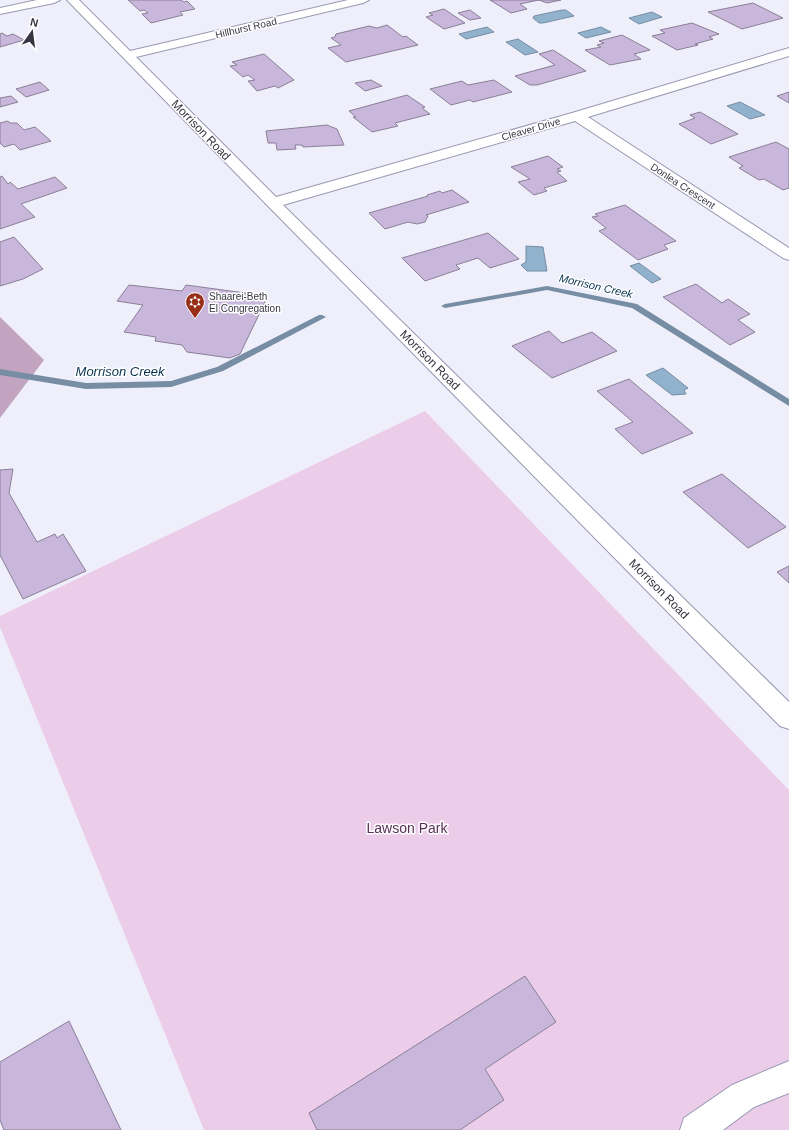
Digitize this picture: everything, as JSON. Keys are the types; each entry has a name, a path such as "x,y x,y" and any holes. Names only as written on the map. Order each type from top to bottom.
{"street":[{"path":"0,11 54,0"},
{"name":"Morrison Road","path":"73,0 273,203 789,718"},
{"name":"Hillhurst Road","path":"128,55 363,0"},
{"name":"Cleaver Drive","path":"273,203 577,116 789,52"},
{"name":"Donlea Crescent","path":"577,116 789,256"},
{"path":"696,1130 743,1096 789,1077"}],"green space":[{"name":"Lawson Park","path":"425,411 789,790 789,1130 204,1130 0,627 0,616"}],"shaded area":[{"path":"0,317 44,360 0,418"}],"water":[{"path":"566,10 574,16 543,23 539,23 533,18 534,16"},
{"path":"652,12 662,17 639,24 629,18"},
{"path":"487,27 494,32 466,39 459,34"},
{"path":"601,27 611,32 586,38 578,33"},
{"path":"518,39 538,52 525,55 506,42"},
{"path":"740,102 765,115 750,119 727,106"},
{"path":"526,246 543,247 547,271 527,271 521,265 526,262"},
{"path":"639,263 661,279 652,283 630,266"},
{"path":"663,368 688,388 684,390 686,394 672,395 646,375"}],"building":[{"path":"128,0 181,0 184,2 187,1 195,9 180,12 183,15 151,23 142,14 148,13 144,10 140,11"},
{"path":"490,0 539,0 520,4 527,9 511,13"},
{"path":"539,0 561,0 547,3"},
{"path":"753,3 783,18 742,29 708,12"},
{"path":"444,9 465,23 444,29 426,17 433,15 429,13"},
{"path":"470,10 481,18 470,20 458,13"},
{"path":"692,23 719,34 709,37 713,39 695,44 698,45 677,50 652,36 665,33 660,30"},
{"path":"387,25 403,37 406,36 418,45 346,62 328,48 341,45 331,38 335,37 336,34 369,26 377,28"},
{"path":"2,33 7,36 13,34 24,40 0,47 0,34"},
{"path":"622,35 650,50 634,54 641,59 610,65 585,50 601,47 597,45 604,43 599,41"},
{"path":"553,50 586,71 537,85 530,85 515,76 555,65 539,54"},
{"path":"264,54 294,80 278,88 275,86 257,91 248,81 255,80 248,75 243,77 230,66 237,65 232,62"},
{"path":"371,80 382,86 365,91 355,83"},
{"path":"494,80 512,92 473,102 470,100 451,105 430,89 462,81 468,85"},
{"path":"40,82 49,90 26,97 16,89"},
{"path":"789,92 789,103 777,96"},
{"path":"407,95 425,107 422,108 430,114 395,123 398,126 372,132 353,117 356,117 349,111"},
{"path":"11,96 18,102 0,107 0,98"},
{"path":"700,112 738,134 711,144 679,124 695,118 690,115"},
{"path":"8,121 10,123 17,123 24,130 35,127 51,141 20,150 14,144 4,147 0,143 0,123"},
{"path":"327,125 337,129 344,145 303,147 302,145 295,145 296,149 277,150 276,143 268,143 266,131"},
{"path":"776,142 789,149 789,188 783,190 764,179 759,180 739,168 743,166 729,157"},
{"path":"548,156 563,167 557,169 561,171 557,172 567,181 544,188 547,191 534,195 518,182 530,179 511,167"},
{"path":"2,176 8,184 10,182 18,189 55,177 67,188 21,204 35,217 0,229 0,177"},
{"path":"452,190 469,202 426,215 428,216 425,222 417,224 408,222 385,229 369,213 428,196 427,195 440,191 442,193"},
{"path":"625,205 676,241 664,245 668,249 638,260 599,231 606,228 592,217 598,216 595,214"},
{"path":"488,233 519,259 490,268 478,258 456,265 460,269 425,281 402,258"},
{"path":"14,237 43,269 23,279 0,286 0,242"},
{"path":"696,284 722,303 728,299 750,314 738,320 755,332 730,345 663,297"},
{"name":"Shaarei-Beth El Congregation","path":"129,285 182,291 186,285 260,295 266,300 240,354 230,358 187,352 182,345 155,341 156,337 124,332 143,305 117,301"},
{"path":"549,331 562,343 592,332 617,351 552,378 512,346"},
{"path":"629,379 693,433 642,454 615,429 633,422 597,391"},
{"path":"13,469 9,493 37,542 55,534 57,538 63,534 86,571 23,599 0,555 0,470"},
{"path":"722,474 786,527 748,548 683,492"},
{"path":"789,566 789,583 777,572"},
{"path":"525,976 556,1022 485,1069 504,1100 460,1130 317,1130 309,1113"},
{"path":"69,1021 121,1130 4,1130 0,1120 0,1062"}],"waterway":[{"name":"Morrison Creek","path":"445,306 547,288 634,306 789,403"},
{"name":"Morrison Creek","path":"0,372 86,386 171,384 220,369 322,317"}],"place":[{"name":"Shaarei-Beth El Congregation","path":"195,319"}]}
